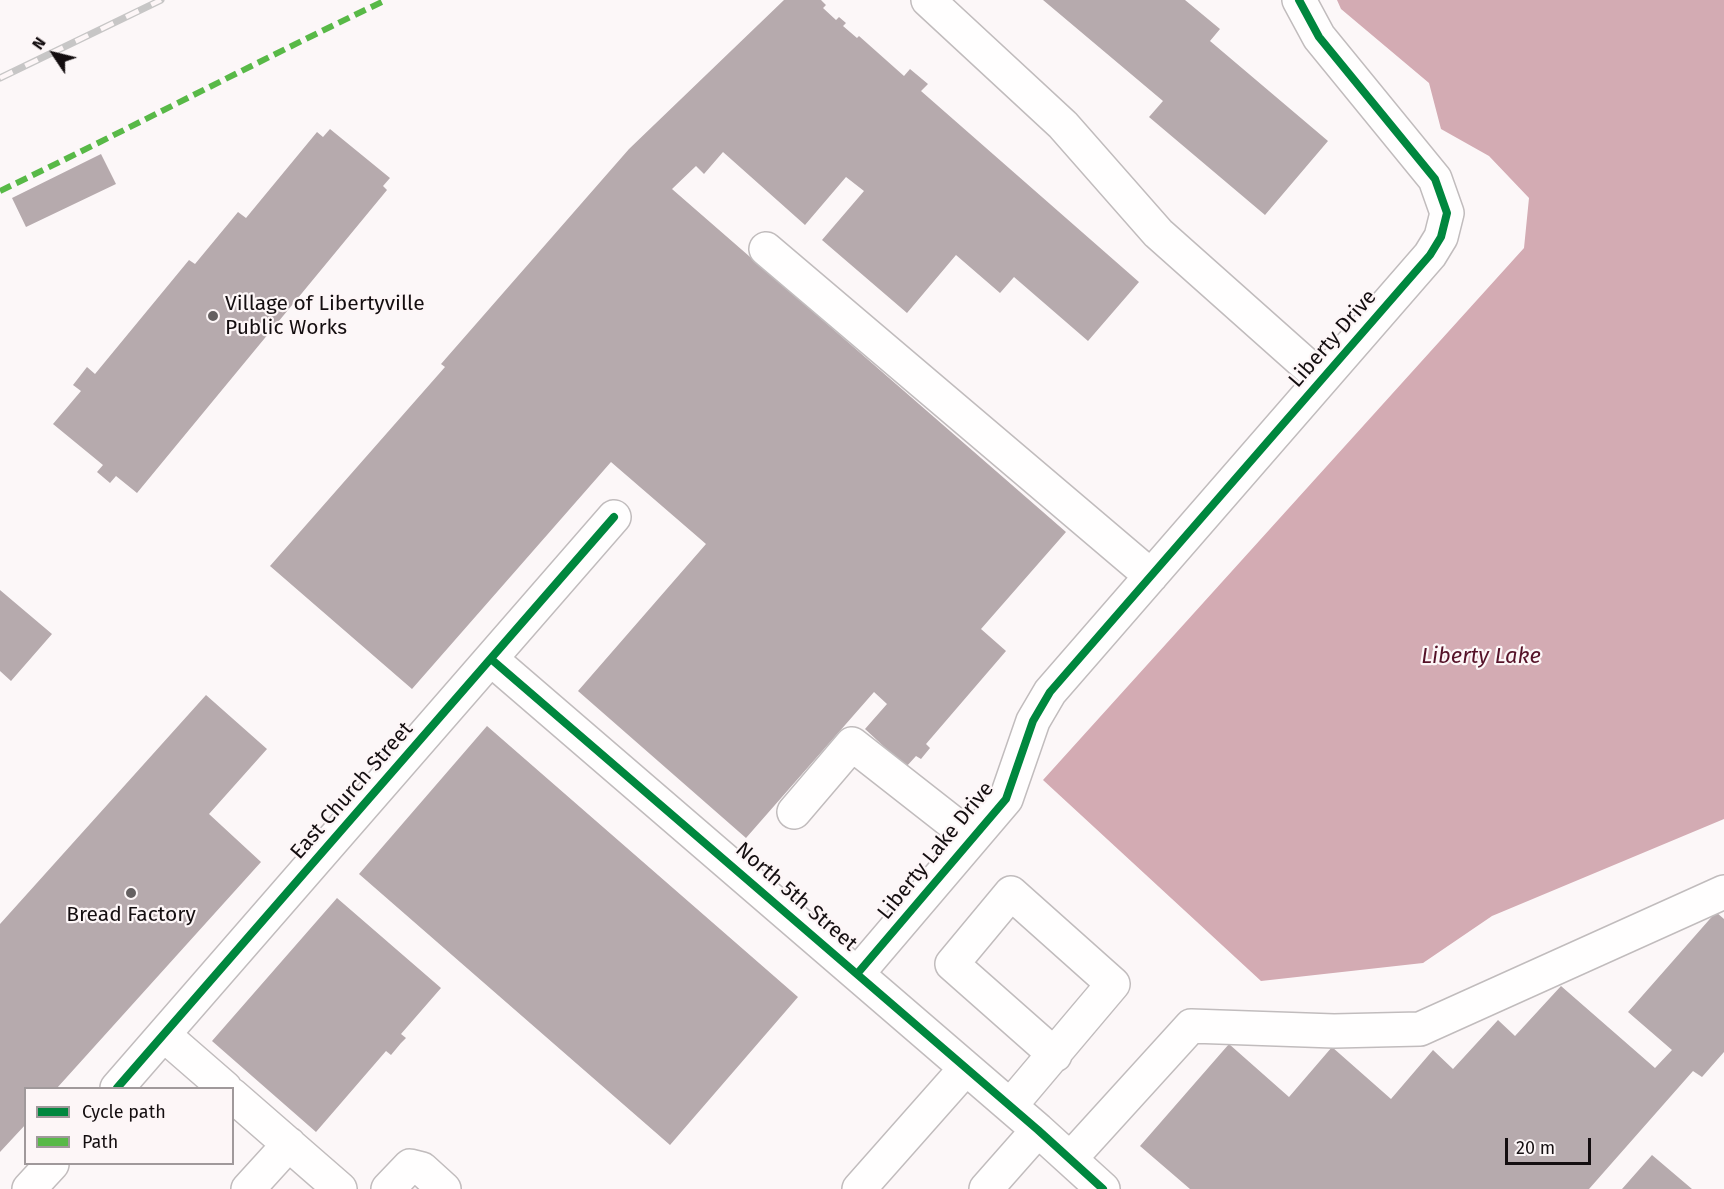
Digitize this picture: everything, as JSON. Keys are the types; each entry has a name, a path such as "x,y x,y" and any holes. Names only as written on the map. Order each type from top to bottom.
{"street":[{"path":"928,0 1063,125 1158,233 1322,379"},
{"name":"Liberty Drive","path":"1062,678 1430,255 1441,237 1447,213 1435,179 1319,37 1299,0"},
{"path":"766,249 1150,576"},
{"name":"East Church Street","path":"119,1087 614,517"},
{"name":"North 5th Street","path":"491,659 1038,1130 1103,1189"},
{"name":"Liberty Lake Drive","path":"857,974 1006,799 1033,721 1050,692 1062,678"},
{"path":"794,812 852,744 972,838"},
{"path":"1070,1159 1191,1026 1334,1031 1420,1029 1724,892"},
{"path":"1010,1106 1055,1055 1113,984 1011,893 952,964 1055,1055"},
{"path":"164,1035 223,1087"},
{"path":"859,1189 966,1068"},
{"path":"234,1097 340,1189"},
{"path":"986,1189 1038,1130"},
{"path":"248,1189 289,1144"},
{"path":"29,1189 51,1165"},
{"path":"388,1189 410,1166 423,1169 444,1189"}],"water":[{"name":"Liberty Lake","path":"1337,0 1724,0 1724,819 1492,916 1423,963 1261,981 1043,780 1524,248 1529,198 1489,156 1441,129 1429,83 1341,9"}],"building":[{"path":"784,0 821,0 826,5 823,8 836,20 839,17 846,23 843,26 857,38 859,36 904,76 910,69 928,84 921,91 1139,282 1088,341 1014,277 1000,293 956,255 907,313 822,240 864,191 846,177 805,225 723,152 704,174 696,166 672,189 1066,532 981,629 1006,651 926,744 930,748 921,759 916,756 906,767 865,729 887,704 874,692 746,838 578,691 706,544 611,462 412,689 270,566 445,367 441,364 629,149"},
{"path":"1043,0 1185,0 1220,29 1210,41 1328,141 1265,215 1149,117 1163,101"},
{"name":"Village of Libertyville Public Works","path":"330,129 390,178 383,186 387,190 137,493 116,476 110,483 97,472 103,465 53,424 81,391 73,385 87,367 95,374 189,260 195,264 238,212 246,218 317,132 323,137"},
{"path":"101,154 116,184 26,227 12,198"},
{"path":"0,590 52,634 11,681 0,671"},
{"name":"Bread Factory","path":"206,695 267,749 209,814 261,862 58,1087 24,1087 24,1126 0,1152 0,924"},
{"path":"487,726 798,997 670,1145 359,874"},
{"path":"337,898 441,988 401,1034 406,1038 391,1055 386,1051 316,1132 212,1041"},
{"path":"1716,912 1724,919 1724,1052 1702,1077 1693,1071 1589,1189 1190,1189 1140,1146 1229,1044 1289,1097 1332,1047 1391,1099 1433,1050 1453,1069 1498,1020 1515,1036 1561,986 1655,1068 1672,1050 1628,1012"},
{"path":"1652,1155 1692,1189 1622,1189"}],"railway":[{"path":"0,78 161,0"}],"marked path":[{"path":"0,191 386,0"}],"cycle path":[{"path":"857,974 1006,799 1033,721 1050,692 1430,255 1441,237 1447,213 1435,179 1319,37 1299,0"},
{"path":"118,1087 614,517"},
{"path":"491,659 1038,1130 1103,1189"}],"place":[{"name":"Village of Libertyville Public Works","path":"213,316"},
{"name":"Bread Factory","path":"131,893"}]}
